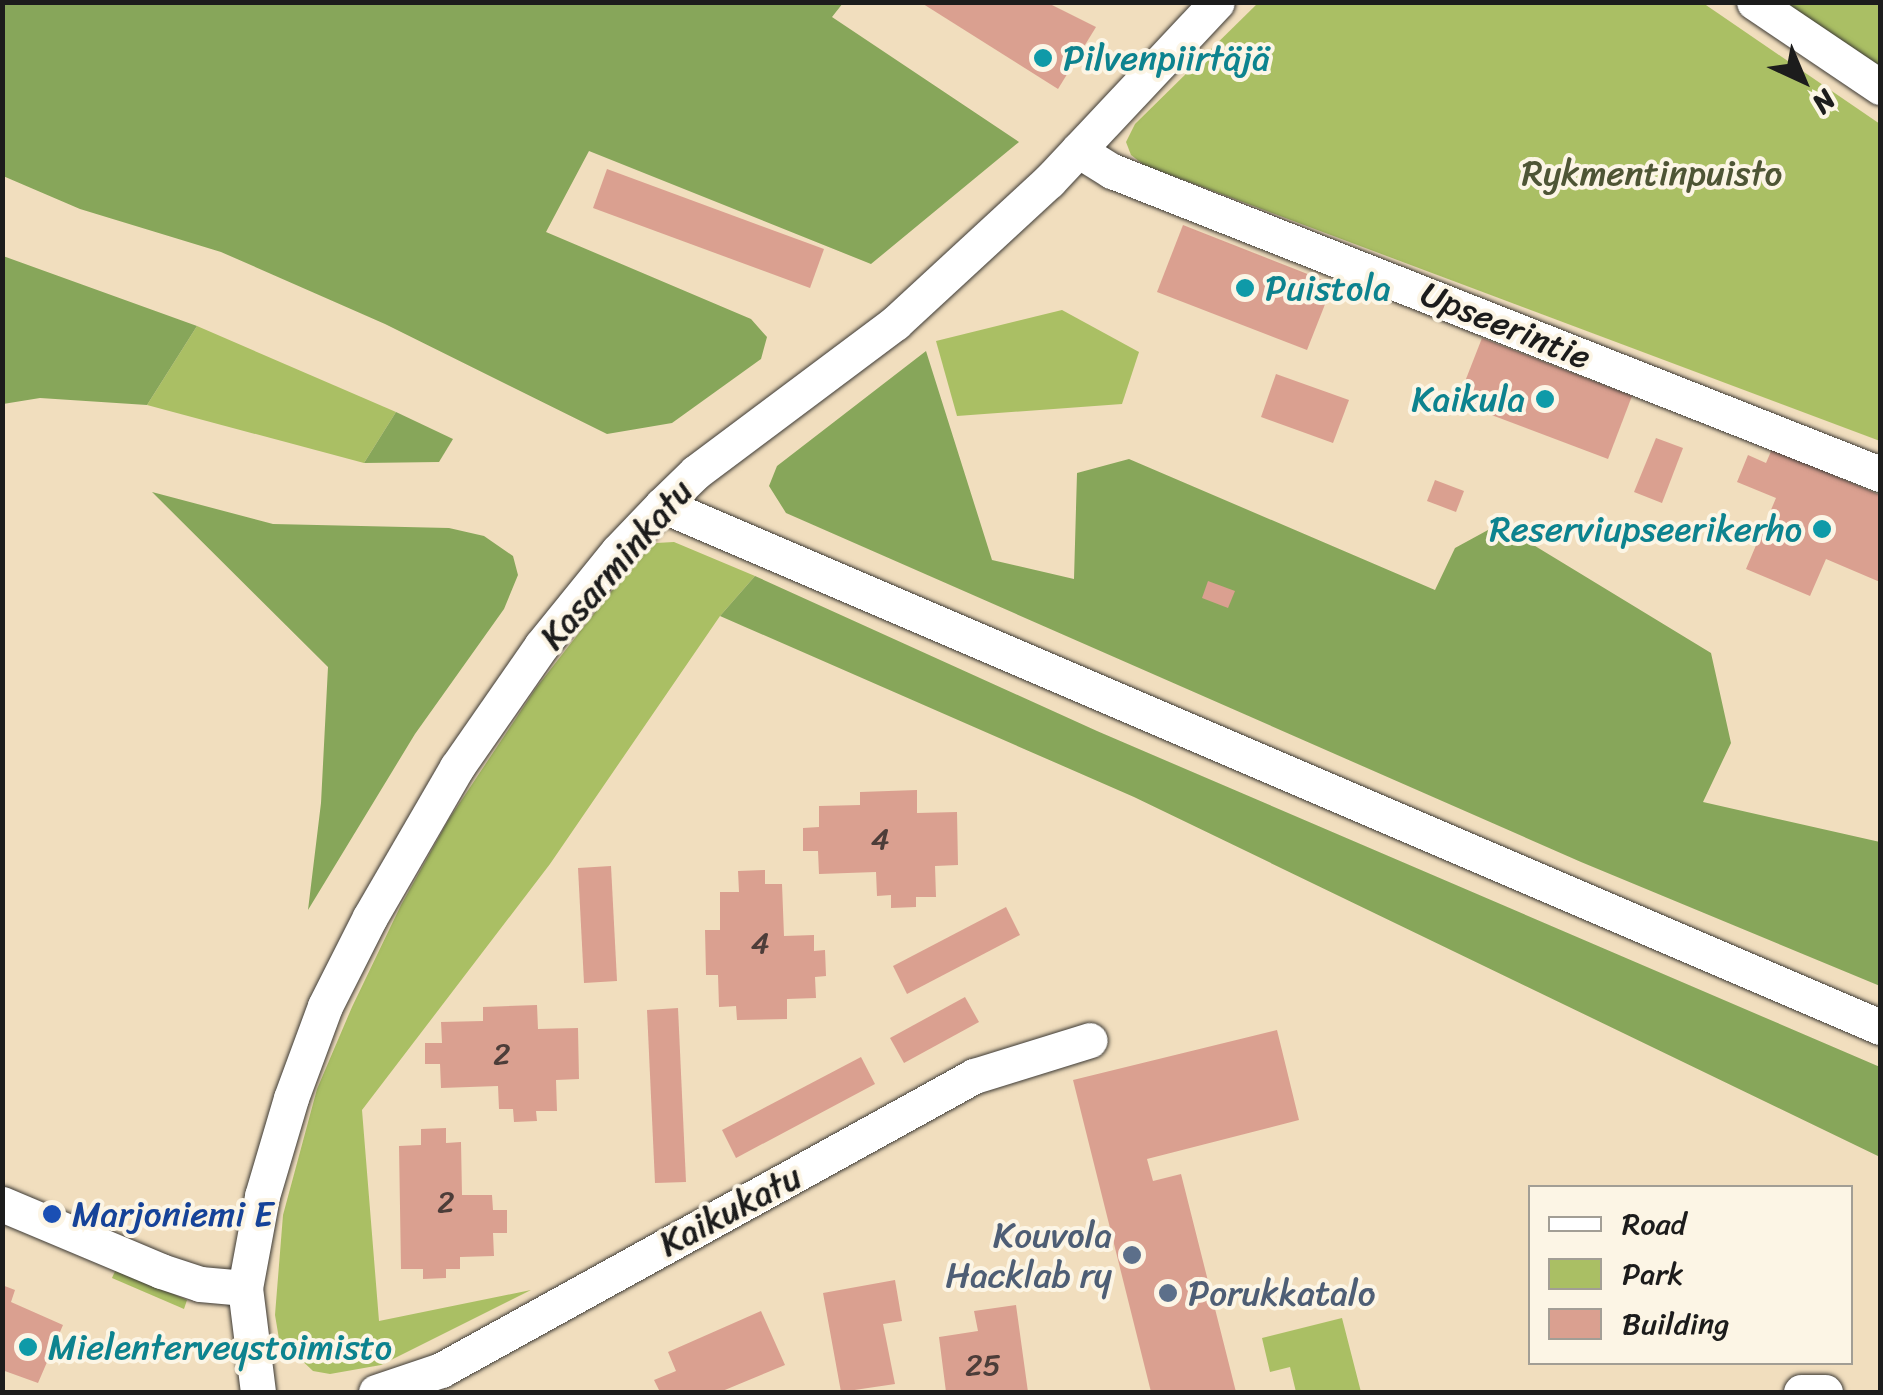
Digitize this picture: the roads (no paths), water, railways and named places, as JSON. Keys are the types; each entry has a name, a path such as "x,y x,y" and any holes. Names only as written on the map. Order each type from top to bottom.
{"street":[{"name":"Kasarminkatu","path":"258,1392 246,1288 262,1196 291,1098 326,1006 370,917 457,766 541,646 618,551 662,505 696,472 895,323 1078,150 1217,2"},
{"path":"1754,2 1880,87"},
{"name":"Upseerintie","path":"1078,150 1112,170 1880,474"},
{"path":"662,505 1880,1027"},
{"name":"Kaikukatu","path":"376,1392 441,1370 974,1076 1090,1040"},
{"path":"2,1204 161,1271 200,1284 246,1288"},
{"path":"1801,1392 1825,1392"}],"place":[{"name":"Pilvenpiirtäjä","path":"1043,58"},
{"name":"Puistola","path":"1245,288"},
{"name":"Kaikula","path":"1545,399"},
{"name":"Reserviupseerikerho","path":"1822,529"},
{"name":"Marjoniemi E","path":"52,1214"},
{"name":"Kouvola Hacklab ry","path":"1132,1255"},
{"name":"Porukkatalo","path":"1168,1293"},
{"name":"Mielenterveystoimisto","path":"28,1347"}],"park label":[{"name":"Rykmentinpuisto","path":"1652,173"}]}
